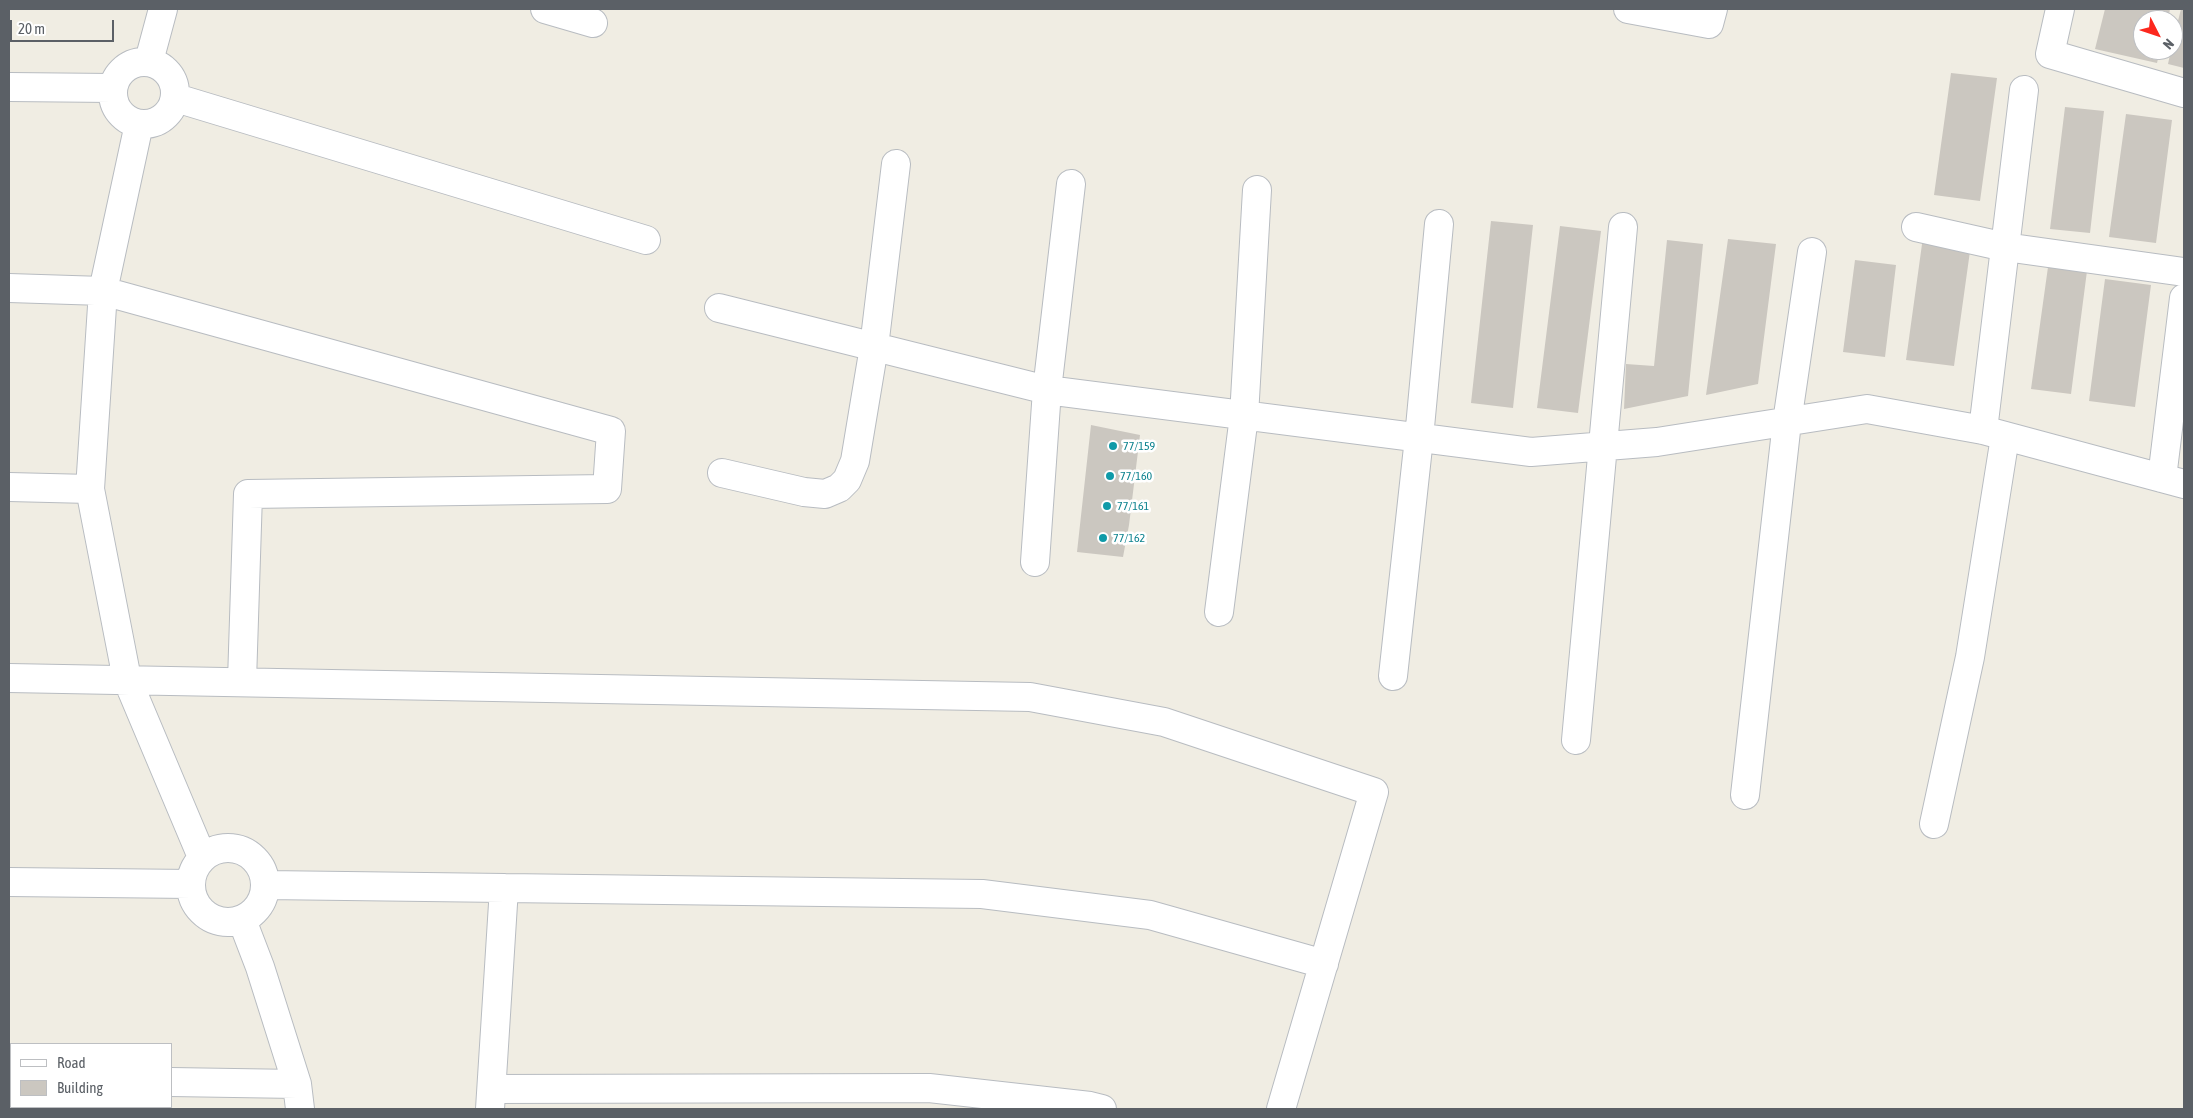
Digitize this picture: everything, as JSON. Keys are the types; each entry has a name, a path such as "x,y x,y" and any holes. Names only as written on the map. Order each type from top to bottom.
{"street":[{"path":"149,61 164,9"},
{"path":"546,9 593,23"},
{"path":"1628,9 1709,24 1713,9"},
{"path":"2060,9 2050,54 2184,92"},
{"path":"149,61 160,65 170,74 175,85 176,98 171,109 163,118 151,124 139,124 127,120 118,112 113,100 112,88 117,76 125,67 136,62 149,61"},
{"path":"9,87 112,88"},
{"path":"1934,824 1970,657 1994,434 2005,247 2024,90"},
{"path":"176,98 646,240"},
{"path":"139,124 102,291 90,489 127,679 202,857"},
{"path":"722,473 804,492 825,494 839,488 847,480 855,461 874,347 896,164"},
{"path":"1035,562 1047,390 1071,184"},
{"path":"1219,612 1244,416 1257,190"},
{"path":"1392,676 1419,438 1439,224"},
{"path":"1576,740 1623,227"},
{"path":"1916,228 2005,247 2184,272"},
{"path":"1745,795 1787,422 1812,252"},
{"path":"9,288 102,291 611,431 607,490 248,494 242,681"},
{"path":"719,308 1047,390 1531,452 1657,442 1868,409 1994,434 2173,481 2184,300"},
{"path":"9,487 90,489"},
{"path":"9,678 1030,697 1164,722 1374,792 1281,1109"},
{"path":"229,847 243,850 256,858 263,871 266,885 262,899 254,912 242,920 227,922 213,919 201,911 193,899 190,884 194,870 202,857 214,849 229,847"},
{"path":"9,882 190,884"},
{"path":"266,885 982,894 1150,915 1324,964"},
{"path":"504,888 491,1099 929,1088 1090,1106 1102,1109"},
{"path":"172,1082 299,1097 242,920"}],"building":[{"path":"2105,9 2170,9 2133,10 2133,58 2095,49"},
{"path":"2184,9 2184,68 2168,64 2169,60 2183,60 2183,10 2181,10"},
{"path":"2144,60 2158,60 2157,63"},
{"path":"1951,73 1997,78 1980,201 1934,195"},
{"path":"2065,107 2104,111 2090,233 2050,229"},
{"path":"2126,114 2172,120 2156,243 2109,237"},
{"path":"1491,221 1533,225 1513,408 1471,403"},
{"path":"1560,226 1601,231 1578,413 1537,408"},
{"path":"1923,237 1971,244 1954,366 1906,360"},
{"path":"1728,239 1776,244 1758,384 1706,395"},
{"path":"1667,240 1703,244 1688,396 1624,409 1626,364 1654,366"},
{"path":"1855,260 1896,265 1885,357 1843,352"},
{"path":"2048,267 2087,271 2071,394 2031,389"},
{"path":"2105,279 2151,285 2135,407 2089,401"},
{"path":"1091,425 1140,435 1129,525 1123,557 1077,552"}],"place":[{"name":"77/159","path":"1113,446"},
{"name":"77/160","path":"1110,476"},
{"name":"77/161","path":"1107,506"},
{"name":"77/162","path":"1103,538"}]}
